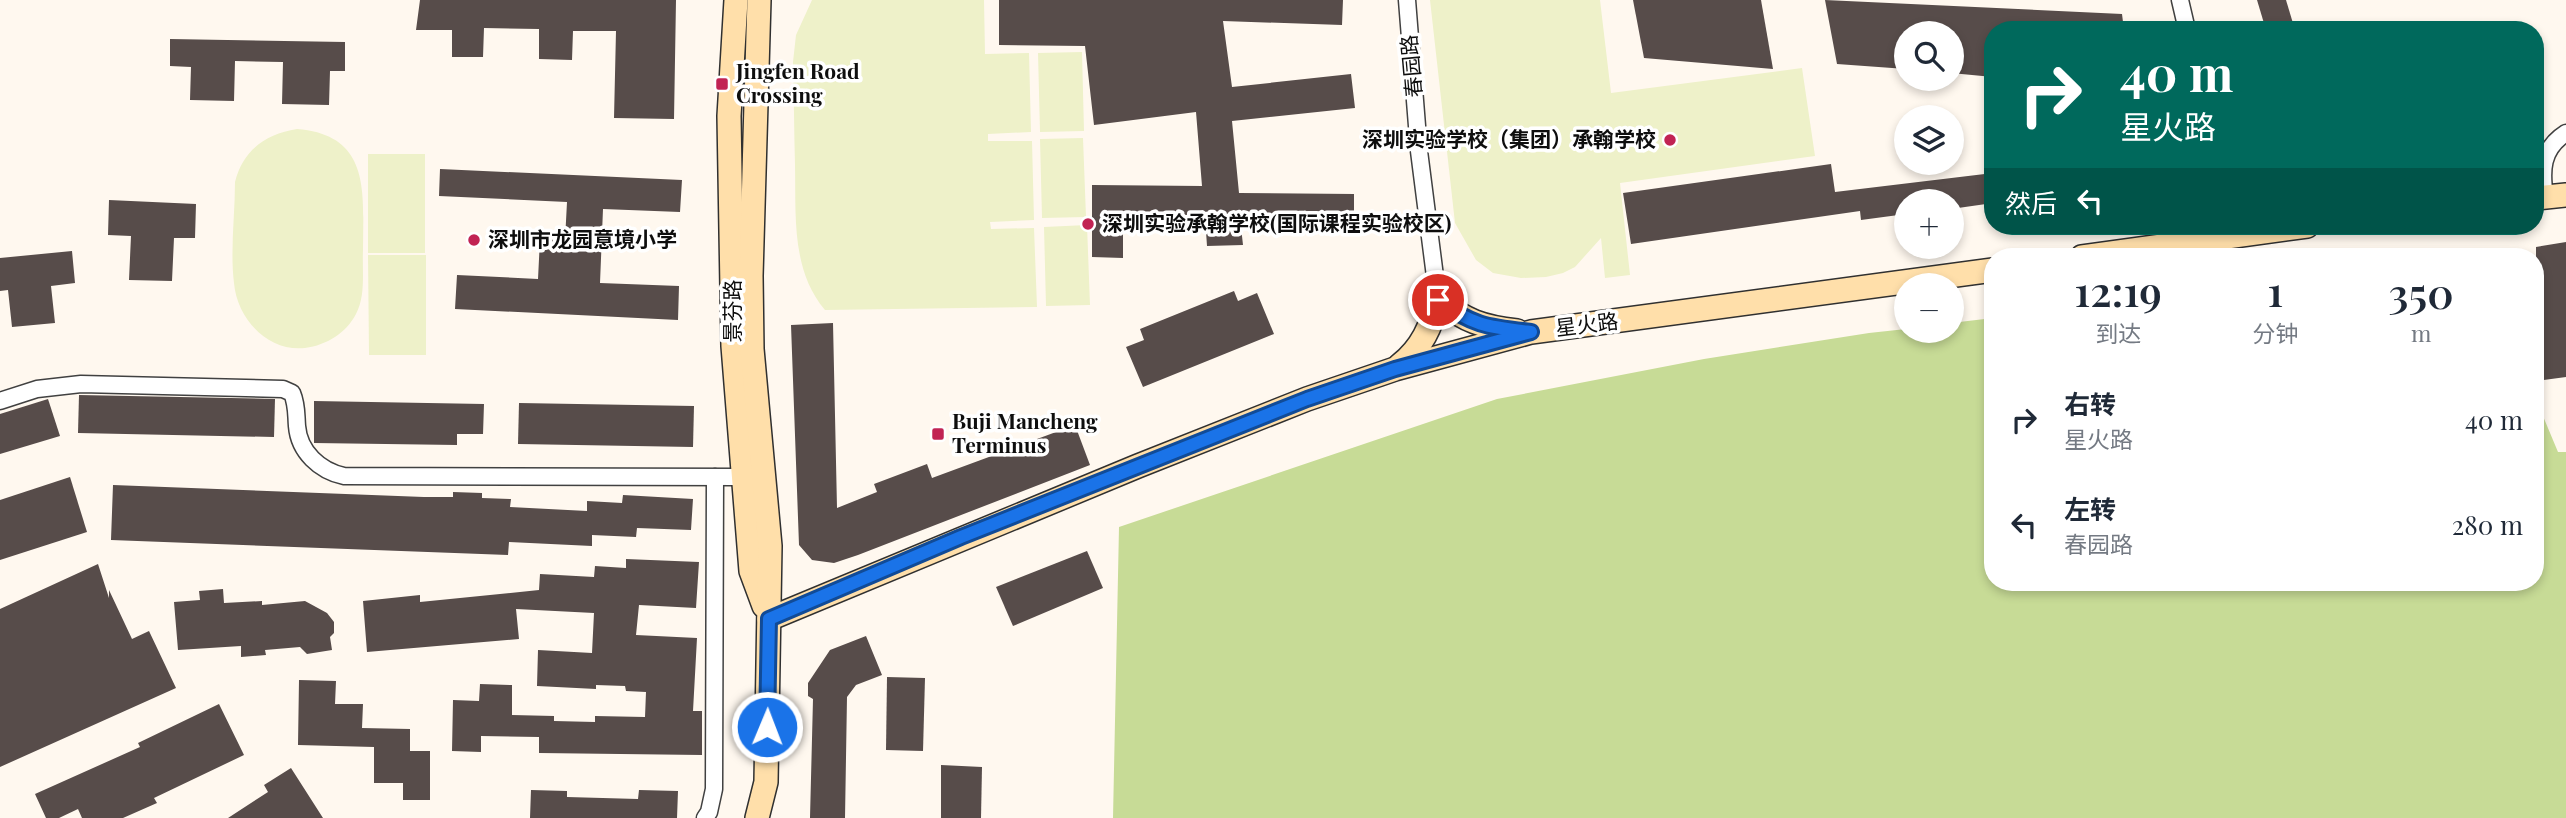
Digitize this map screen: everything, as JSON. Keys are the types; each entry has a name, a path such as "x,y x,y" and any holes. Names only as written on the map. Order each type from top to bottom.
{"street":[{"name":"景芬路","path":"736,0 729,116 733,346 751,571 769,619"},
{"name":"景芬路","path":"757,818 766,782 770,545 752,349 751,276 759,0"},
{"name":"春园路","path":"1395,369 1422,343 1438,300 1419,151 1407,0"},
{"path":"2180,0 2185,21"},
{"path":"2544,160 2547,150 2566,133"},
{"path":"2544,169 2549,197"},
{"path":"2134,248 2208,235"},
{"name":"星火路","path":"769,619 1151,461 1307,399 1395,369 1531,332 1984,271"},
{"path":"1438,300 1467,320 1485,327 1531,332"},
{"path":"0,401 37,389 81,384 283,389 292,393 297,405 297,429 305,450 318,466 328,473 344,476 744,477"},
{"path":"705,818 714,789 715,477"}],"green space":[{"path":"812,0 984,0 985,54 1029,53 1031,132 988,134 988,141 1032,141 1034,220 990,222 991,229 1034,228 1037,307 825,310 806,278 796,222 793,62 796,35"},
{"path":"1430,0 1600,0 1611,93 1802,68 1815,156 1620,183 1630,275 1605,278 1601,238 1575,267 1563,273 1521,278 1493,273 1476,260 1455,223"},
{"path":"1082,52 1084,131 1040,132 1038,53"},
{"path":"297,129 321,134 339,143 351,155 358,171 363,208 363,283 359,307 352,321 341,332 328,341 305,348 279,345 257,331 241,309 236,296 233,271 235,182 239,171 257,145 275,135"},
{"path":"1083,138 1086,217 1042,218 1040,139"},
{"path":"368,154 425,154 425,253 368,253"},
{"path":"1087,225 1090,305 1046,306 1044,227"},
{"path":"368,255 426,255 426,355 369,355"},
{"path":"1984,319 1984,591 2544,591 2544,419 2558,452 2566,452 2566,818 1113,818 1119,527 1497,399 1704,359 1894,330 1894,343 1964,343 1964,321"}],"building":[{"path":"420,0 676,0 674,119 614,118 616,31 573,31 572,60 539,59 539,29 484,28 483,57 452,57 452,30 416,30"},
{"path":"999,0 1343,0 1342,25 1223,21 1232,87 1351,74 1355,108 1232,121 1239,193 1354,194 1354,230 1241,227 1243,245 1207,246 1205,217 1123,216 1123,258 1092,257 1092,185 1202,186 1196,112 1094,125 1085,46 999,45"},
{"path":"1633,0 1761,0 1773,69 1644,58"},
{"path":"1825,0 2122,14 2123,21 1984,21 1984,76 1964,74 1964,21 1894,21 1894,68 1837,64"},
{"path":"2257,0 2286,0 2292,21 2263,21"},
{"path":"170,39 345,42 345,71 330,71 329,105 282,104 283,62 235,61 234,101 190,100 191,67 170,66"},
{"path":"1831,164 1835,192 1984,174 1984,204 1964,207 1964,189 1894,189 1894,216 1861,220 1860,211 1631,244 1623,193"},
{"path":"440,169 682,180 680,212 603,209 600,283 679,286 678,320 455,309 457,275 538,279 540,239 565,240 567,202 439,196"},
{"path":"109,200 196,204 195,238 174,238 172,281 129,280 131,236 108,235"},
{"path":"2566,242 2566,377 2544,380 2544,248 2536,247"},
{"path":"72,251 75,283 51,286 55,323 12,327 8,290 0,291 0,258"},
{"path":"1234,291 1238,301 1257,293 1274,334 1143,387 1126,347 1144,340 1140,329"},
{"path":"833,323 837,508 877,492 874,484 927,464 932,478 1075,425 1090,465 858,555 834,563 812,560 799,545 791,325"},
{"path":"79,395 275,399 274,437 78,433"},
{"path":"48,399 60,436 0,454 0,414"},
{"path":"314,401 484,404 483,434 457,434 457,445 314,443"},
{"path":"519,403 694,406 693,447 518,444"},
{"path":"70,477 87,532 0,560 0,500"},
{"path":"113,485 424,497 453,497 453,492 482,493 482,498 511,499 510,507 587,511 587,501 622,503 623,495 693,499 691,530 637,528 636,537 592,535 592,546 509,542 508,555 111,540"},
{"path":"1087,551 1103,588 1013,626 996,587"},
{"path":"626,559 699,562 696,608 639,605 636,635 697,638 693,711 702,711 702,755 539,753 539,737 481,736 481,752 452,751 453,700 479,701 480,684 512,685 512,715 554,716 554,721 595,722 595,716 645,717 646,692 626,691 625,686 596,685 596,689 537,686 538,650 592,653 594,613 516,609 519,639 367,652 363,601 420,595 420,602 539,590 540,574 594,577 595,566 626,568"},
{"path":"98,564 109,598 109,590 132,639 149,631 176,688 0,767 0,609"},
{"path":"223,589 224,603 262,601 262,605 305,601 327,613 334,622 334,633 330,637 332,650 307,654 300,647 265,650 266,655 241,657 241,646 178,650 174,602 200,600 199,591"},
{"path":"866,636 882,675 856,685 847,697 845,818 810,818 813,699 808,696 808,683 830,650"},
{"path":"887,677 925,678 923,751 886,750"},
{"path":"299,680 336,681 335,704 363,704 362,728 410,729 410,751 430,751 430,800 403,800 403,783 374,783 374,747 298,745"},
{"path":"219,704 244,755 154,798 157,803 123,818 82,818 78,809 59,818 46,818 35,794 140,747 138,743"},
{"path":"941,765 982,767 981,818 941,818"},
{"path":"291,768 323,818 228,818 268,792 264,785"},
{"path":"531,790 567,791 567,797 638,799 639,790 678,791 677,818 530,818"}],"place":[{"name":"Jingfen Road Crossing","path":"722,84"},
{"name":"深圳实验学校（集团）承翰学校","path":"1670,140"},
{"name":"深圳实验承翰学校(国际课程实验校区)","path":"1088,224"},
{"name":"深圳市龙园意境小学","path":"474,240"},
{"name":"Buji Mancheng Terminus","path":"938,434"}],"route":[{"path":"767,727 769,619 961,537 1307,399 1395,369 1531,332 1485,327 1467,320 1438,300"}]}
